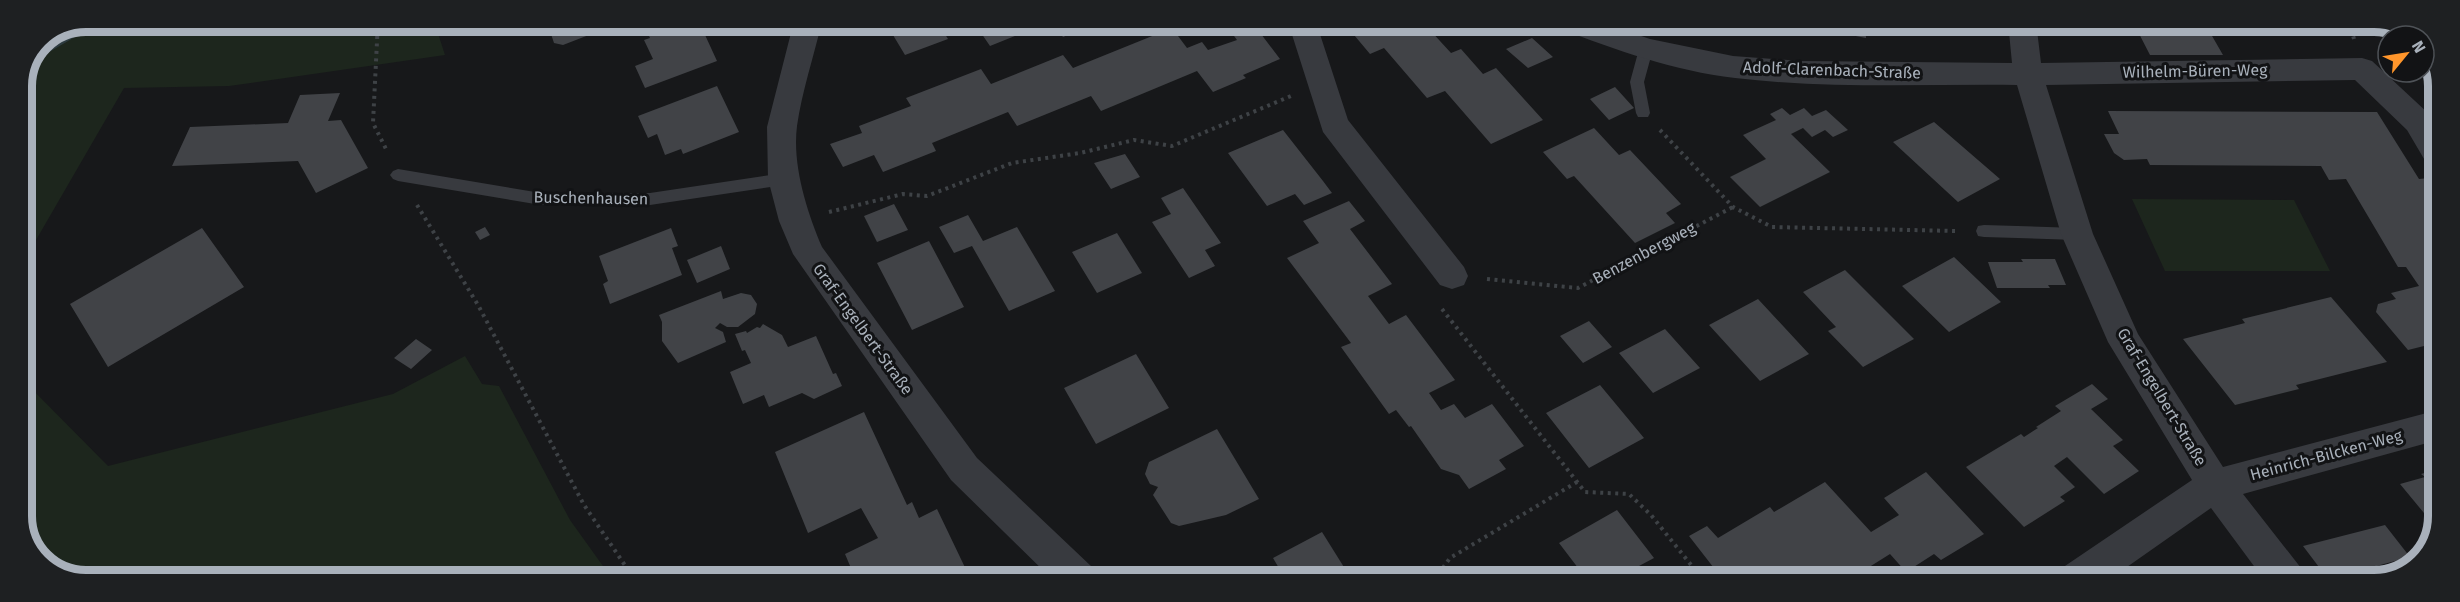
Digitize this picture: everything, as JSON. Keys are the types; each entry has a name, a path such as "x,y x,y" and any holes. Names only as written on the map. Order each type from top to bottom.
{"street":[{"name":"Graf-Engelbert-Straße","path":"805,32 782,127 784,179 795,221 809,254 964,469 1069,570"},
{"path":"1305,32 1334,124 1452,276"},
{"name":"Adolf-Clarenbach-Straße","path":"1600,32 1646,49 1733,67 1801,72 2028,74"},
{"name":"Graf-Engelbert-Straße","path":"2023,32 2028,74 2077,234 2126,342 2215,485 2280,570"},
{"name":"Wilhelm-Büren-Weg","path":"2028,74 2362,69 2418,122 2428,139"},
{"name":"Heinrich-Bilcken-Weg","path":"2091,570 2215,485 2428,428"}],"lane":[{"path":"1643,113 1637,82 1646,49"},
{"name":"Buschenhausen","path":"398,175 541,199 650,199 784,179"},
{"path":"1984,231 2077,234"}],"path":[{"path":"377,32 373,123 398,175 478,305 584,505 628,570"},
{"path":"795,221 903,194 927,196 1012,163 1080,153 1134,140 1172,146 1320,84"},
{"path":"1643,113 1732,207 1772,227 1984,231"},
{"name":"Benzenbergweg","path":"1452,276 1578,288 1732,207"},
{"path":"1452,276 1427,289 1577,482 1586,492 1629,494 1651,515 1695,570"},
{"path":"1441,570 1449,558 1577,482"}],"shaded area":[{"path":"85,32 438,32 445,55 229,86 124,88 32,247 33,75 47,47 65,36"},
{"path":"2132,199 2294,200 2330,271 2165,271"},
{"path":"465,356 482,384 499,386 570,520 606,570 85,570 68,568 58,563 45,552 36,537 32,520 32,389 108,466 393,394"}],"building":[{"path":"553,32 597,32 563,45 554,43 551,34"},
{"path":"647,32 704,32 717,61 645,88 635,66 653,59 644,40 650,38"},
{"path":"901,32 944,32 948,39 905,55 893,35"},
{"path":"980,32 1025,32 990,46"},
{"path":"1059,32 1076,32 1063,37"},
{"path":"1162,32 1175,32 1187,48 1202,42 1208,50 1237,40 1231,32 1266,32 1261,34 1280,59 1243,75 1246,78 1213,92 1197,71 1101,111 1091,96 1017,126 1008,112 932,143 936,151 883,172 874,155 843,167 830,144 862,133 859,126 911,106 906,98 981,69 991,84 1063,55 1073,68"},
{"path":"1352,32 1432,32 1451,53 1461,49 1483,74 1496,68 1543,120 1491,144 1445,91 1427,98 1384,48 1370,54"},
{"path":"1835,32 1866,32 1866,38"},
{"path":"1929,32 1947,32 1947,35"},
{"path":"2138,32 2210,32 2223,55 2150,55"},
{"path":"1532,38 1553,57 1528,68 1506,49"},
{"path":"717,86 739,132 683,154 681,149 665,155 657,134 648,138 638,116"},
{"path":"1615,87 1634,108 1609,120 1590,99"},
{"path":"340,93 328,121 341,120 368,168 316,193 298,161 172,166 190,127 288,123 300,95"},
{"path":"1782,108 1790,115 1804,108 1812,116 1826,110 1848,130 1833,137 1825,130 1812,137 1803,128 1791,134 1830,172 1760,207 1730,177 1766,159 1743,135 1776,120 1770,114"},
{"path":"2108,111 2377,112 2419,179 2428,178 2428,336 2425,337 2424,346 2408,350 2376,312 2378,304 2396,299 2391,293 2419,286 2406,267 2398,267 2346,179 2329,180 2321,166 2150,165 2147,159 2124,160 2114,153 2104,134 2119,134"},
{"path":"1934,122 2000,179 1958,202 1893,142"},
{"path":"1594,128 1619,155 1630,150 1681,204 1666,213 1675,223 1635,243 1574,176 1567,179 1543,152"},
{"path":"1283,130 1332,193 1304,205 1295,194 1267,206 1228,153"},
{"path":"1125,154 1140,177 1111,189 1094,163"},
{"path":"1183,188 1221,243 1205,250 1215,266 1189,278 1152,222 1171,214 1161,198"},
{"path":"1349,201 1365,221 1350,229 1392,284 1368,296 1389,324 1406,315 1455,380 1429,393 1441,410 1454,404 1465,418 1492,404 1524,446 1499,460 1506,469 1469,489 1459,475 1441,469 1411,426 1409,427 1396,410 1389,414 1341,347 1351,343 1287,258 1319,243 1303,221"},
{"path":"894,204 908,230 877,242 864,216"},
{"path":"968,215 983,241 1017,227 1055,291 1009,311 972,246 954,253 939,227"},
{"path":"485,227 490,235 480,240 475,232"},
{"path":"202,228 244,287 108,367 70,304"},
{"path":"671,228 678,246 672,248 682,275 610,304 603,284 608,281 599,256"},
{"path":"1117,233 1142,273 1097,293 1072,252"},
{"path":"929,241 964,307 912,330 877,263"},
{"path":"721,246 730,269 697,283 687,260"},
{"path":"1954,257 2001,302 1949,332 1902,286"},
{"path":"2021,259 2055,259 2066,285 2048,285 2050,288 1997,288 1988,262 2023,262"},
{"path":"1845,270 1914,339 1863,367 1828,331 1836,327 1803,292"},
{"path":"721,291 723,299 741,293 751,295 757,304 755,314 738,327 727,327 720,323 715,328 723,332 726,342 678,363 662,341 662,322 659,315"},
{"path":"2331,297 2387,362 2296,385 2299,389 2235,405 2183,339 2245,323 2242,319"},
{"path":"1758,299 1809,354 1760,381 1709,325"},
{"path":"1589,321 1612,347 1583,363 1560,336"},
{"path":"763,324 782,335 788,347 816,336 833,374 836,373 842,386 814,399 802,393 769,407 764,395 743,404 730,372 751,363 745,350 742,351 735,334 746,331 747,333 757,327 760,328"},
{"path":"1665,329 1700,368 1653,393 1619,353"},
{"path":"416,339 432,350 411,369 394,358"},
{"path":"1136,354 1169,408 1096,444 1064,388"},
{"path":"2092,384 2108,399 2091,409 2123,440 2113,446 2139,471 2104,494 2067,457 2054,466 2075,487 2060,497 2065,501 2024,527 1966,467 2021,434 2024,437 2038,428 2036,427 2061,411 2055,406"},
{"path":"1600,385 1644,438 1589,468 1546,413"},
{"path":"864,412 907,505 912,502 919,518 937,509 966,570 852,570 845,554 878,538 861,508 808,533 775,452"},
{"path":"1217,429 1259,499 1226,515 1179,526 1171,523 1153,495 1158,487 1150,484 1145,474 1149,462"},
{"path":"1926,472 1984,534 1941,560 1934,554 1909,570 1904,570 1890,554 1865,570 1715,570 1689,536 1707,526 1718,538 1770,507 1774,512 1825,482 1871,532 1899,515 1884,498"},
{"path":"2428,472 2428,518 2400,484 2425,477 2421,474"},
{"path":"1617,510 1654,558 1639,566 1642,570 1580,570 1559,543"},
{"path":"2385,525 2410,557 2362,570 2321,570 2303,546"},
{"path":"1322,532 1346,570 1280,570 1273,558"}],"waterway":[{"path":"51,44 62,38"}]}
